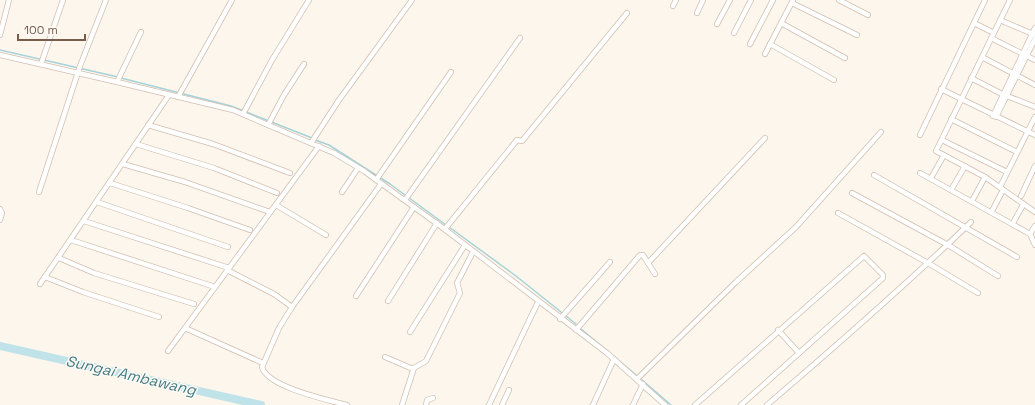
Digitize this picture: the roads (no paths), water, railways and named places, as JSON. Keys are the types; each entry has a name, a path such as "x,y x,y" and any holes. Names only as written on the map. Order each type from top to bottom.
{"street":[{"path":"0,34 9,0"},
{"path":"42,62 63,0"},
{"path":"39,192 79,70 106,0"},
{"path":"178,97 232,0"},
{"path":"243,114 272,60 309,0"},
{"path":"311,143 339,100 412,0"},
{"path":"673,6 676,0"},
{"path":"697,13 703,0"},
{"path":"717,24 730,0"},
{"path":"734,33 751,0"},
{"path":"750,44 772,0"},
{"path":"839,0 868,15"},
{"path":"920,134 985,0"},
{"path":"1010,0 936,151 986,177 1020,201 1023,205 1035,212"},
{"path":"765,54 793,2 857,35"},
{"path":"445,229 517,140 522,141 627,13"},
{"path":"1000,20 1033,35"},
{"path":"781,23 844,58"},
{"path":"974,23 992,36 1035,60"},
{"path":"995,116 1002,94 1015,74 1025,54 1035,28"},
{"path":"117,82 141,32"},
{"path":"405,200 520,38"},
{"path":"1025,54 1035,40"},
{"path":"770,44 834,80"},
{"path":"0,55 79,70 117,82 210,104 243,114 319,146 358,168 437,223 614,359 644,384 665,405"},
{"path":"982,57 1035,85"},
{"path":"268,125 284,95 304,64"},
{"path":"376,180 452,72"},
{"path":"995,116 1008,96 1015,74"},
{"path":"971,78 1002,94 1035,107"},
{"path":"941,89 1035,135"},
{"path":"40,284 169,95"},
{"path":"992,211 1007,172 1035,117"},
{"path":"951,118 1018,152"},
{"path":"148,125 213,144 290,173"},
{"path":"637,379 736,282 796,227 881,132"},
{"path":"648,263 765,138"},
{"path":"942,140 1007,172"},
{"path":"136,144 214,168 277,193"},
{"path":"168,352 319,146"},
{"path":"931,178 944,155"},
{"path":"123,164 185,182 250,207 270,212"},
{"path":"951,190 965,166"},
{"path":"1021,196 1035,166"},
{"path":"342,192 358,168"},
{"path":"920,173 1013,223 1030,234 1035,244"},
{"path":"874,175 1017,257"},
{"path":"972,201 986,177"},
{"path":"110,183 250,230"},
{"path":"347,405 293,389 271,379 262,370 263,363 292,307 381,184"},
{"path":"852,193 948,245 998,276"},
{"path":"97,202 228,247"},
{"path":"276,205 326,235"},
{"path":"1013,223 1023,205"},
{"path":"356,296 414,207"},
{"path":"0,209 2,213 0,220"},
{"path":"838,213 978,293"},
{"path":"84,221 228,269 274,294 292,307"},
{"path":"767,405 928,264 971,222"},
{"path":"388,301 437,223"},
{"path":"1030,234 1035,226"},
{"path":"71,240 212,286"},
{"path":"410,332 465,245"},
{"path":"402,405 413,369 416,365 426,361 460,293 457,283 473,252"},
{"path":"576,330 640,255 642,255 655,274"},
{"path":"695,405 862,256 883,275 883,278 741,405"},
{"path":"59,258 94,273 194,304"},
{"path":"560,319 610,262"},
{"path":"45,277 83,292 159,317"},
{"path":"489,405 538,302"},
{"path":"185,328 263,363"},
{"path":"778,330 799,353"},
{"path":"385,357 413,369"},
{"path":"593,405 614,359"},
{"path":"634,405 644,384"},
{"path":"502,405 509,390"},
{"path":"426,405 427,400 433,398"}],"waterway":[{"path":"0,50 118,77"},
{"path":"121,78 231,106 312,138"},
{"path":"315,140 329,145 390,184 446,225"},
{"path":"449,227 516,276 576,324"},
{"path":"581,329 636,375"},
{"name":"Sungai Ambawang","path":"0,346 261,405"},
{"path":"642,380 671,405"}]}
